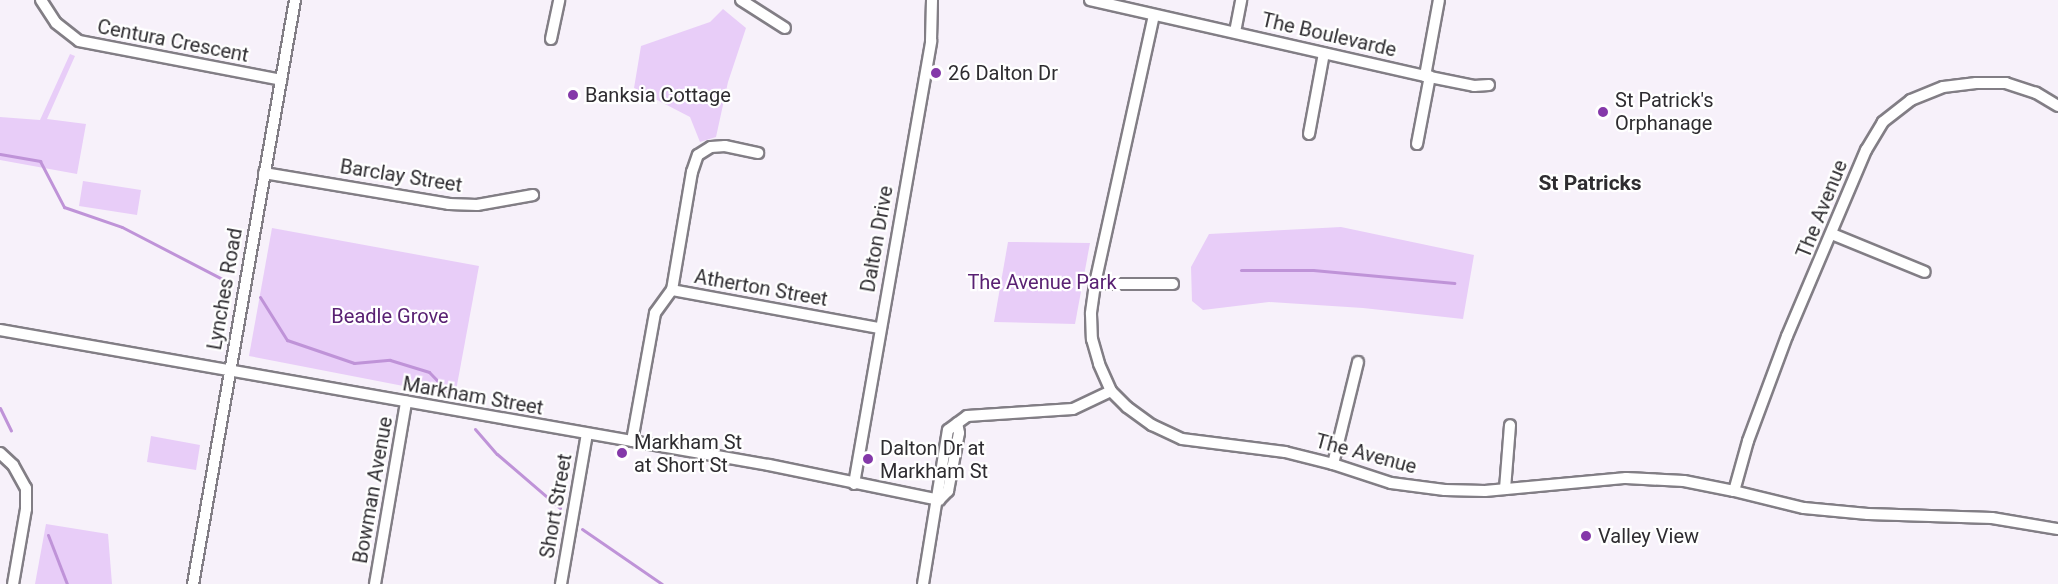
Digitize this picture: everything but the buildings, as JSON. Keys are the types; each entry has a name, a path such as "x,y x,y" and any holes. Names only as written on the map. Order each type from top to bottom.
{"street":[{"name":"Centura Crescent","path":"41,0 56,22 79,41 280,80"},
{"name":"Lynches Road","path":"193,584 295,0"},
{"path":"551,39 559,0"},
{"path":"741,0 784,28"},
{"name":"Dalton Drive","path":"854,484 879,328 931,41 932,0"},
{"name":"The Boulevarde","path":"1090,0 1473,86 1489,85"},
{"path":"1235,32 1241,0"},
{"path":"1416,144 1439,0"},
{"name":"The Avenue","path":"1154,15 1095,284 1091,314 1092,339 1099,364 1111,391 1152,425 1182,439 1285,452 1333,464 1391,483 1445,490 1504,489 1626,478 1684,481 1804,508 1868,514 1992,518 2058,529"},
{"path":"1309,134 1324,53"},
{"name":"The Avenue","path":"1734,491 1748,441 1787,336 1872,141 1883,122 1911,100 1943,87 1976,82 2006,83 2036,93 2058,106"},
{"path":"632,441 655,313 672,290 692,172 698,155 711,147 725,146 758,153"},
{"name":"Barclay Street","path":"264,172 449,204 477,205 533,195"},
{"path":"1832,234 1925,272"},
{"path":"1095,284 1173,284"},
{"name":"Atherton Street","path":"672,290 879,328"},
{"name":"Markham Street","path":"0,330 770,465 939,500"},
{"path":"1333,464 1358,362"},
{"path":"923,584 939,500 948,430 959,421 1073,409 1111,391"},
{"name":"Bowman Avenue","path":"375,584 406,402"},
{"path":"1504,489 1510,425"},
{"name":"Short Street","path":"561,584 587,434"},
{"path":"0,453 13,465 26,488 26,509 13,584"}],"green space":[{"path":"723,9 746,28 728,82 716,137 700,142 690,117 634,88 641,46 710,22"},
{"path":"70,54 75,56 47,119 86,124 77,174 0,160 0,117 40,120"},
{"path":"83,181 141,190 137,215 79,206"},
{"path":"1341,227 1474,255 1463,319 1363,308 1269,302 1203,310 1192,301 1191,267 1209,234"},
{"name":"Beadle Grove","path":"272,228 479,266 455,396 249,356"},
{"name":"The Avenue Park","path":"1008,242 1090,243 1075,324 994,322"},
{"path":"151,436 200,445 196,470 147,462"},
{"path":"46,524 108,534 112,584 35,584"}],"waterway":[{"path":"0,154 40,161 64,207 122,227 226,281"},
{"path":"1241,270 1313,270 1454,283"},
{"path":"260,297 287,340 354,363 390,360 429,372 454,398"},
{"path":"0,408 11,431"},
{"path":"475,429 497,454 560,508"},
{"path":"582,529 662,584"},
{"path":"48,535 67,584"}],"place":[{"name":"26 Dalton Dr","path":"936,73"},
{"name":"Banksia Cottage","path":"573,95"},
{"name":"St Patrick's Orphanage","path":"1603,112"},
{"name":"Markham St at Short St","path":"622,453"},
{"name":"Dalton Dr at Markham St","path":"868,459"},
{"name":"Valley View","path":"1586,536"}],"district":[{"name":"St Patricks","path":"1590,183"}]}
